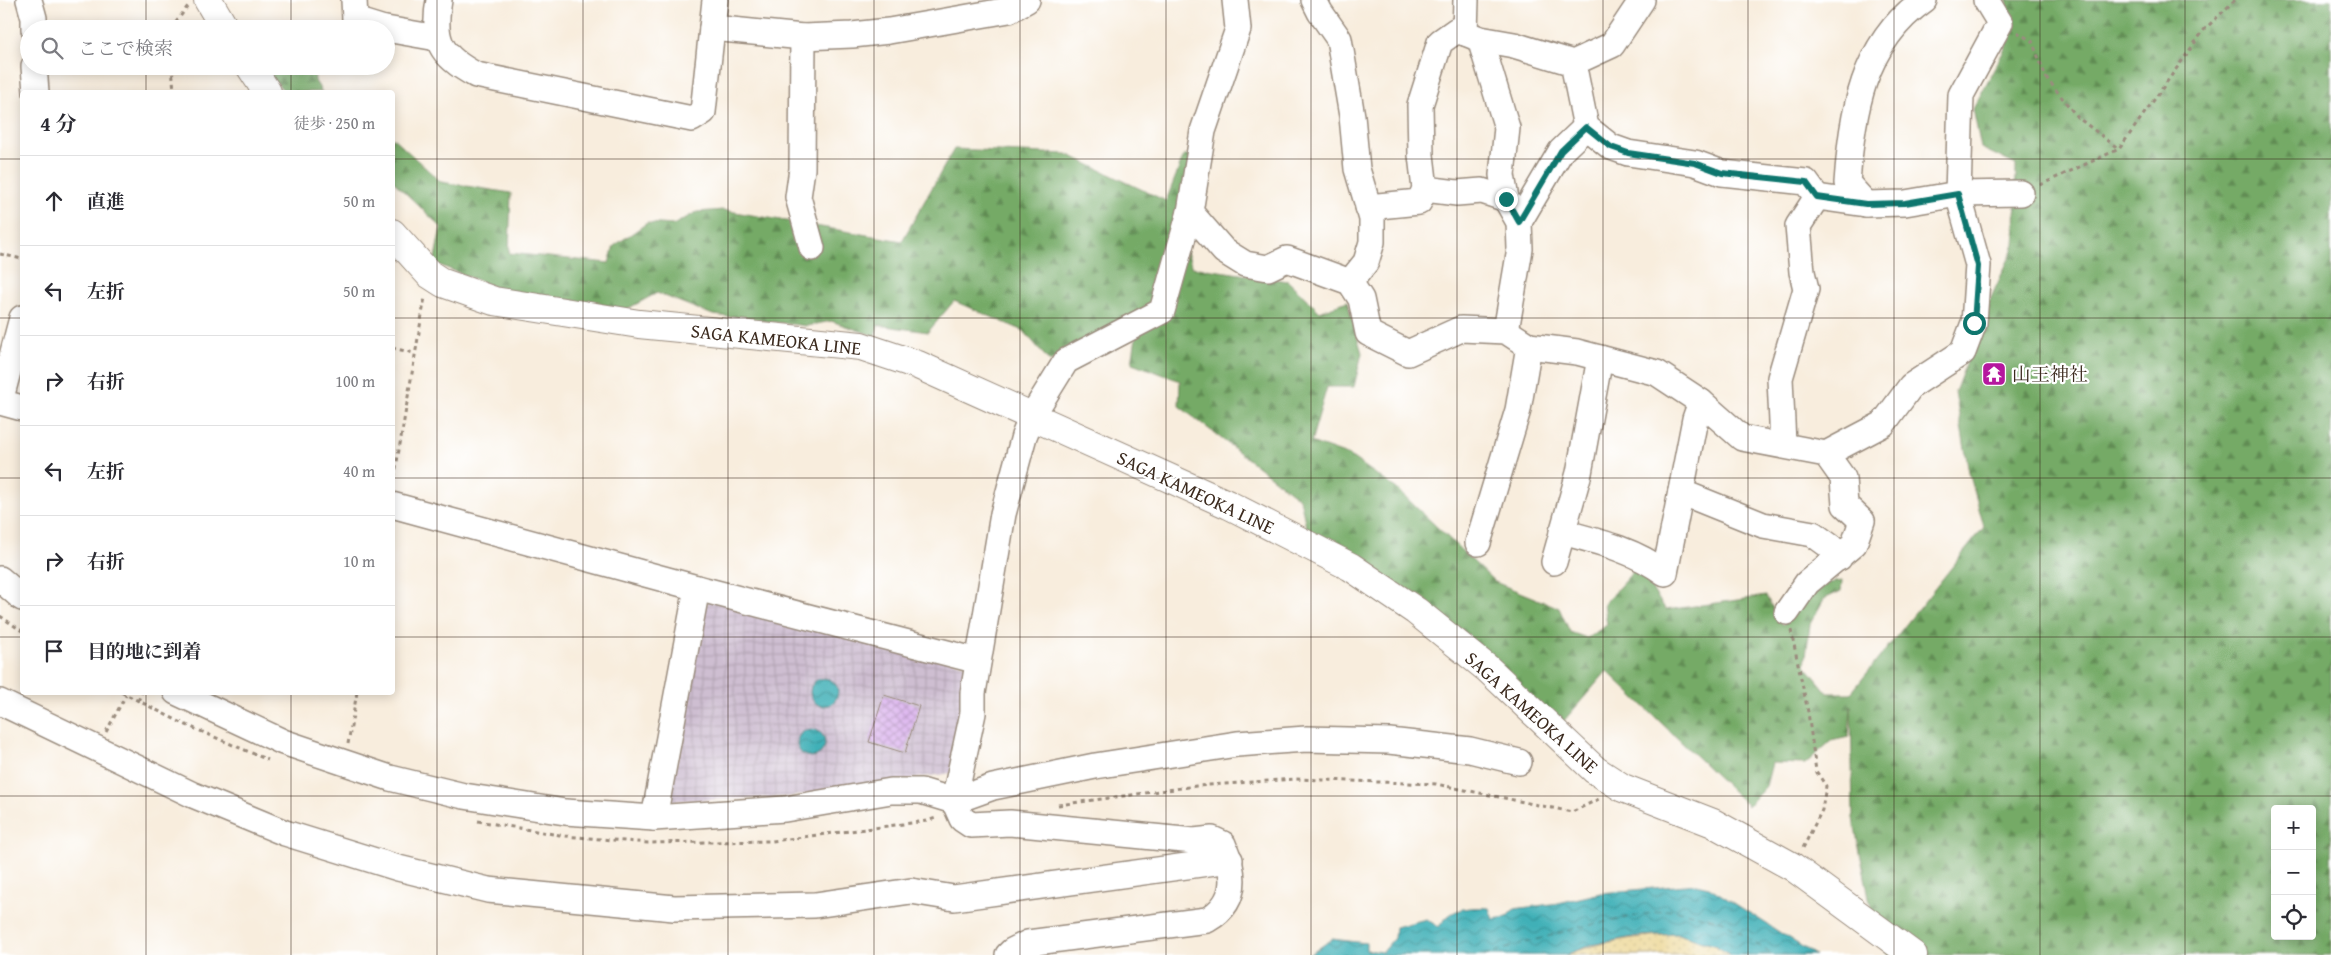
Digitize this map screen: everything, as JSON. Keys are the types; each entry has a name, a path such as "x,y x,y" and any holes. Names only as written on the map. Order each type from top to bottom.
{"main road":[{"path":"208,0 220,20"},
{"path":"256,75 266,90"},
{"name":"SAGA KAMEOKA LINE","path":"395,236 429,274 443,283 494,301 639,324 861,346 918,365 1229,505 1351,567 1416,611 1488,670 1595,770 1623,788 1713,822 1793,867 1913,955"}],"street":[{"path":"29,0 34,20"},
{"path":"354,0 355,20"},
{"path":"439,0 437,38 446,54 460,67 476,75 692,119 703,112 715,0"},
{"path":"712,28 803,37 889,31 1009,10 1028,0"},
{"path":"1008,955 1028,943 1207,920 1218,914 1230,895 1233,886 1230,860 1223,844 1212,838 1194,841 1010,824 971,825 962,819 954,801 973,714 973,693 1003,514 1024,436 1032,416 1066,362 1162,311 1190,212 1203,131 1238,29 1236,0"},
{"path":"1314,0 1339,39 1352,116 1357,170 1372,219 1372,242 1366,262 1350,282"},
{"path":"1466,0 1473,36 1506,128 1502,175 1506,199 1519,222 1520,249 1506,331"},
{"path":"1368,206 1419,202 1425,189 1421,155 1420,105 1440,42 1457,30 1573,63 1612,45 1642,0"},
{"path":"1866,204 1847,183 1856,103 1882,41 1912,8 1924,0"},
{"path":"1190,212 1224,251 1245,264 1268,268 1287,260 1350,282 1361,299 1368,333 1408,353 1461,329 1506,331 1529,346 1577,352 1657,373 1701,402 1742,438 1783,444 1826,454 1883,424 1911,386 1963,352 1974,323 1978,266 1958,194 1961,96 2000,22 1986,0"},
{"path":"395,31 437,38"},
{"path":"803,37 802,169 798,197 812,248"},
{"path":"1573,63 1586,127 1611,147 1628,153 1695,163 1722,173 1806,182 1817,197 1866,204 1905,203 1958,194 2021,193"},
{"path":"35,75 36,90"},
{"path":"1519,222 1561,151 1586,127"},
{"path":"1425,189 1457,193 1482,191 1506,199"},
{"path":"1783,444 1780,378 1806,289 1802,272 1798,226 1817,197"},
{"path":"20,326 0,402 20,407"},
{"path":"1478,543 1518,410 1529,346"},
{"path":"1554,562 1579,473 1600,358"},
{"path":"1562,532 1612,546 1647,559 1665,573 1695,418 1701,402"},
{"path":"1787,612 1807,583 1854,544 1862,521 1845,505 1843,478 1826,454"},
{"path":"1681,492 1763,525 1813,534 1832,548 1838,558"},
{"path":"395,506 697,588 978,661"},
{"path":"0,579 20,596"},
{"path":"654,818 697,588"},
{"path":"182,695 283,742 390,778 464,796 565,812 654,818 785,809 891,791 921,791 954,801 994,787 1095,766 1237,744 1296,740 1389,741 1470,750 1520,762"},
{"path":"0,702 98,747 193,795 295,836 398,868 488,890 674,908 815,905 911,890 954,898 1230,860"}],"path":[{"path":"178,20 194,0"},
{"path":"2021,193 2118,149 2204,30 2235,0"},
{"path":"2000,22 2032,41 2046,77 2077,117 2118,149"},
{"path":"173,75 174,90"},
{"path":"0,254 20,259"},
{"path":"395,472 429,274"},
{"path":"395,349 414,353"},
{"path":"1787,612 1808,712 1816,771 1826,786 1822,810 1793,867"},
{"path":"0,616 20,630"},
{"path":"98,747 126,695"},
{"path":"138,701 141,695"},
{"path":"344,763 356,695"},
{"path":"1073,804 1196,786 1295,779 1436,784 1572,812 1623,788"}],"shaded area":[{"path":"710,598 967,665 951,773 788,797 670,801 705,606"}],"green space":[{"path":"2007,0 2331,0 2331,955 1888,955 1877,937 1853,818 1851,705 1849,737 1831,741 1805,764 1772,763 1766,786 1748,806 1607,671 1562,723 1307,531 1300,499 1179,406 1180,381 1132,363 1139,318 1050,362 1024,331 954,301 928,332 878,325 875,336 831,321 807,326 713,315 657,293 627,309 502,290 434,263 441,227 395,183 395,140 441,182 511,193 509,253 609,263 614,246 647,223 673,225 697,212 723,210 902,241 954,149 1067,154 1166,201 1184,155 1195,155 1178,226 1192,267 1288,281 1320,312 1347,301 1362,353 1354,387 1327,387 1311,442 1350,456 1397,489 1495,582 1559,608 1570,632 1587,638 1607,625 1604,604 1637,567 1666,610 1766,596 1782,625 1821,584 1842,581 1841,591 1824,599 1810,624 1805,665 1828,693 1851,693 1984,527 1969,472 1955,392 1990,300 2015,245 2016,165 1981,148 1973,109 2011,37"},
{"path":"269,75 315,75 315,81 321,90 283,90"}],"sand":[{"path":"1678,934 1716,946 1730,955 1565,955 1621,940"}],"water":[{"path":"824,678 834,682 838,692 834,702 824,706 814,702 810,692 814,682"},
{"path":"811,729 821,733 825,743 821,753 811,757 801,753 797,743 801,733"},
{"path":"1696,884 1709,887 1815,955 1730,955 1716,946 1678,934 1638,936 1591,945 1565,955 1309,955 1332,939 1366,943 1366,950 1382,952 1394,938 1395,927 1426,919 1439,927 1449,915 1467,908 1489,908 1493,919 1506,917 1514,909 1558,903 1601,893"}],"building":[{"path":"884,695 919,706 905,753 869,742"}],"ferry route":[{"path":"1484,955 1580,927 1672,909 1725,922 1772,955"}],"place":[{"name":"山王神社","path":"1994,374"}],"route":[{"path":"1506,199 1519,222 1561,151 1586,127 1611,147 1628,153 1695,163 1722,173 1752,174 1806,182 1817,197 1866,204 1905,203 1958,194 1978,266 1974,323"}]}
